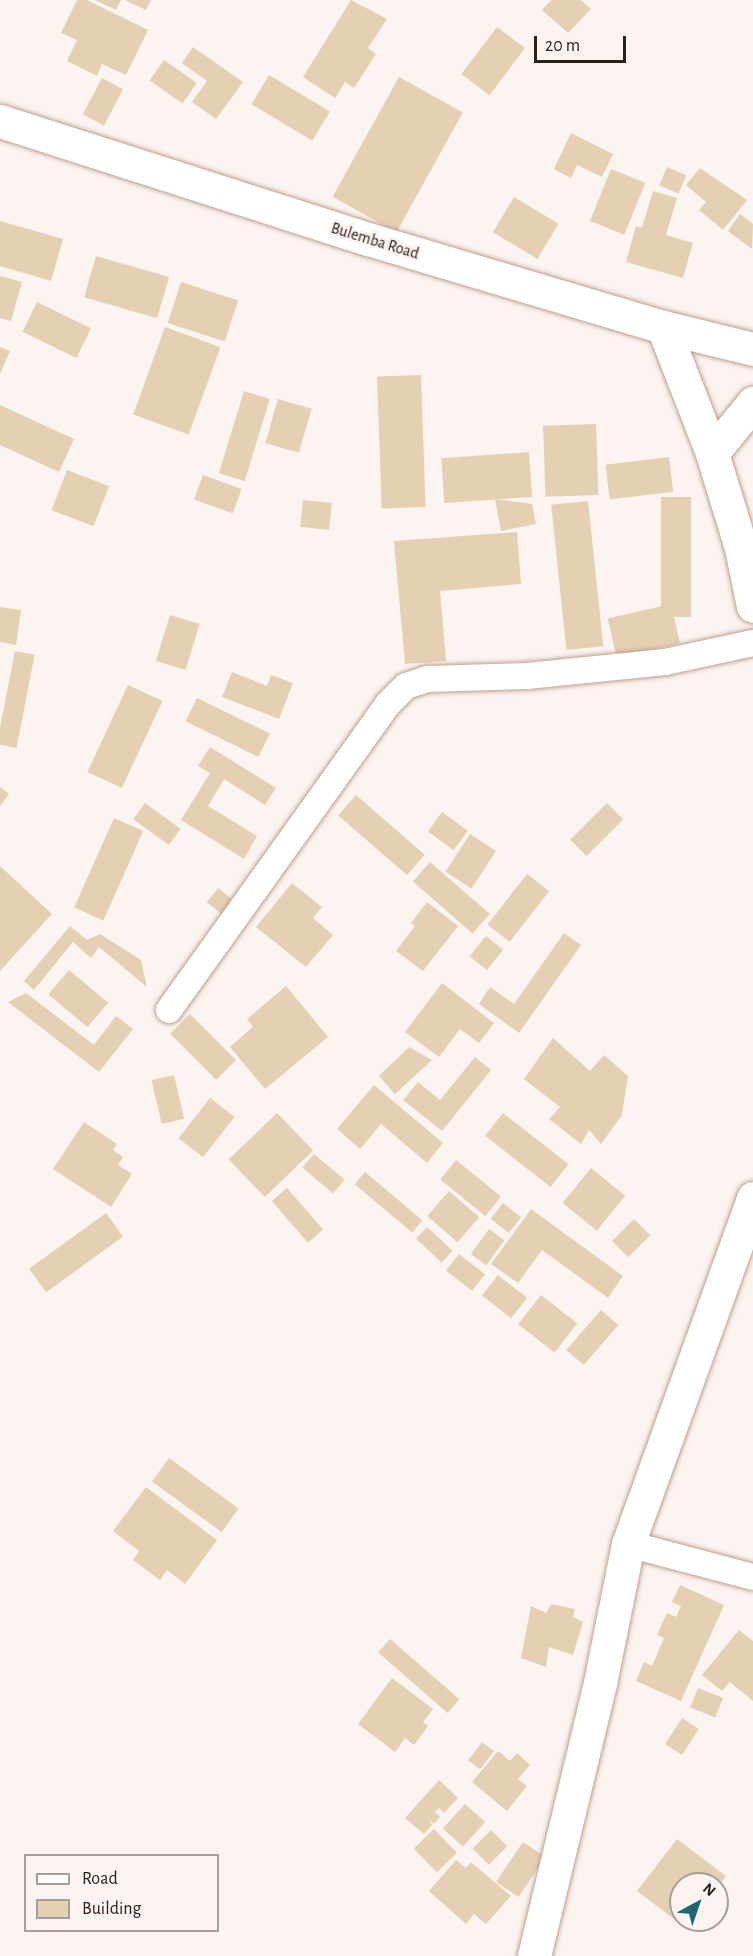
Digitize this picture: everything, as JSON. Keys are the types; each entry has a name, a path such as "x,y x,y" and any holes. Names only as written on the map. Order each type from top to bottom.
{"street":[{"name":"Bulemba Road","path":"0,121 165,177 663,327 753,349"},
{"path":"663,327 712,453 741,548 753,606"},
{"path":"712,453 753,403"},
{"path":"169,1010 388,704 406,686 428,679 526,676 665,662 753,643"},
{"path":"534,1956 597,1694 628,1544 753,1198"},
{"path":"628,1544 753,1577"}],"building":[{"path":"77,0 87,0 148,30 126,75 102,64 97,76 67,61 77,40 61,33"},
{"path":"95,0 121,0 116,10"},
{"path":"125,0 151,0 146,10"},
{"path":"351,0 387,19 368,48 376,54 354,88 345,82 335,98 303,77"},
{"path":"551,0 581,0 591,9 568,33 542,10"},
{"path":"497,27 525,48 489,95 461,74"},
{"path":"193,47 243,82 216,119 192,102 207,81 182,63"},
{"path":"164,60 197,83 182,103 150,80"},
{"path":"269,75 330,112 312,141 251,104"},
{"path":"399,77 463,112 396,232 333,197"},
{"path":"102,78 123,89 104,125 83,114"},
{"path":"571,133 613,154 602,177 577,165 571,178 554,169"},
{"path":"667,167 686,175 679,194 659,185"},
{"path":"700,168 747,200 723,230 699,210 706,202 686,185"},
{"path":"611,169 645,183 624,235 590,221"},
{"path":"653,191 677,198 666,235 693,243 683,278 626,262 636,226 642,228"},
{"path":"514,197 559,224 537,259 493,232"},
{"path":"740,214 753,224 752,249 728,231"},
{"path":"0,221 63,239 51,281 0,266"},
{"path":"96,256 169,277 157,318 84,297"},
{"path":"0,276 22,282 11,321 0,318"},
{"path":"181,282 238,301 225,341 168,323"},
{"path":"37,302 91,328 76,358 23,332"},
{"path":"165,327 220,347 189,435 133,414"},
{"path":"0,347 10,351 0,374"},
{"path":"421,375 426,507 382,508 377,377"},
{"path":"244,391 270,399 245,481 219,473"},
{"path":"278,399 312,409 299,453 265,443"},
{"path":"0,405 74,439 59,472 0,445"},
{"path":"596,424 598,495 546,497 543,426"},
{"path":"529,452 532,497 444,503 441,458"},
{"path":"669,457 673,492 610,500 605,465"},
{"path":"67,470 109,486 94,526 52,510"},
{"path":"203,475 242,489 233,513 194,499"},
{"path":"661,497 691,497 691,617 661,617"},
{"path":"495,499 532,504 536,524 501,531"},
{"path":"303,500 332,503 329,530 300,527"},
{"path":"588,501 603,646 566,650 551,505"},
{"path":"517,532 521,584 440,591 446,661 405,664 394,541"},
{"path":"671,604 680,643 617,658 608,619"},
{"path":"0,607 21,610 16,645 0,642"},
{"path":"170,615 200,624 186,670 156,661"},
{"path":"15,651 35,655 17,748 0,745 0,728"},
{"path":"232,672 267,686 271,675 293,683 279,719 222,697"},
{"path":"128,685 162,701 122,788 87,772"},
{"path":"197,698 270,734 258,757 186,721"},
{"path":"210,747 276,788 265,805 224,779 208,806 257,836 244,859 181,820 210,773 198,766"},
{"path":"0,787 9,794 0,806"},
{"path":"356,795 425,855 407,875 338,815"},
{"path":"145,803 181,829 169,845 133,819"},
{"path":"607,803 623,819 586,856 570,840"},
{"path":"442,812 468,831 454,850 428,831"},
{"path":"114,818 143,831 103,921 74,908"},
{"path":"470,834 496,851 471,889 445,872"},
{"path":"430,862 490,914 473,933 413,882"},
{"path":"0,866 52,914 0,971"},
{"path":"527,874 549,891 510,942 488,924"},
{"path":"292,883 322,907 313,918 333,935 306,967 256,927"},
{"path":"218,888 234,901 223,915 207,902"},
{"path":"427,902 458,926 423,971 396,951 415,926 411,923"},
{"path":"70,926 87,940 100,934 141,960 147,987 99,947 91,958 73,942 34,990 24,981"},
{"path":"564,933 581,945 519,1033 479,1004 490,987 514,1004"},
{"path":"486,936 503,950 487,970 470,956"},
{"path":"69,970 108,1003 87,1027 48,995"},
{"path":"442,983 494,1023 479,1043 460,1029 439,1057 405,1032"},
{"path":"286,986 328,1037 265,1089 230,1047 253,1027 247,1019"},
{"path":"26,993 94,1045 116,1016 133,1029 99,1072 8,1002"},
{"path":"190,1014 236,1060 216,1080 170,1034"},
{"path":"553,1038 590,1071 604,1055 628,1076 622,1115 601,1144 589,1130 581,1144 549,1119 560,1107 524,1079"},
{"path":"409,1047 432,1060 395,1094 379,1076"},
{"path":"475,1057 491,1070 442,1131 403,1100 418,1082 440,1100"},
{"path":"174,1075 184,1119 162,1124 152,1080"},
{"path":"374,1085 443,1143 427,1163 381,1124 360,1149 337,1129"},
{"path":"210,1098 234,1117 203,1157 179,1138"},
{"path":"277,1113 313,1150 265,1197 229,1160"},
{"path":"503,1113 568,1164 551,1187 485,1136"},
{"path":"84,1122 117,1144 113,1150 123,1157 118,1165 132,1174 111,1207 53,1169"},
{"path":"314,1154 345,1180 333,1194 302,1168"},
{"path":"456,1160 501,1197 485,1216 440,1179"},
{"path":"591,1168 625,1196 597,1231 563,1203"},
{"path":"365,1172 422,1220 412,1232 355,1184"},
{"path":"287,1188 323,1230 308,1243 272,1201"},
{"path":"449,1191 479,1217 458,1242 427,1216"},
{"path":"503,1203 521,1217 509,1233 491,1219"},
{"path":"531,1209 623,1276 608,1298 542,1250 518,1283 491,1264"},
{"path":"106,1213 123,1236 46,1292 29,1269"},
{"path":"634,1219 650,1235 628,1257 612,1241"},
{"path":"427,1227 453,1251 442,1263 416,1239"},
{"path":"489,1229 504,1240 486,1265 471,1254"},
{"path":"459,1254 485,1274 472,1291 446,1271"},
{"path":"498,1275 527,1298 511,1318 482,1295"},
{"path":"541,1295 577,1323 554,1352 518,1324"},
{"path":"601,1310 618,1325 584,1365 566,1350"},
{"path":"169,1458 239,1509 222,1532 152,1481"},
{"path":"146,1487 217,1540 185,1584 167,1570 160,1580 133,1560 139,1551 113,1531"},
{"path":"680,1585 724,1605 681,1701 636,1681 644,1662 652,1666 664,1638 657,1635 667,1613 676,1617 681,1606 672,1602"},
{"path":"551,1604 575,1609 573,1617 583,1622 573,1655 549,1647 546,1667 521,1658 531,1606 546,1613"},
{"path":"739,1630 753,1641 753,1701 730,1682 722,1691 702,1675"},
{"path":"390,1639 459,1699 448,1713 378,1653"},
{"path":"392,1678 433,1709 423,1722 428,1726 414,1745 405,1738 395,1752 358,1724"},
{"path":"698,1688 723,1698 715,1718 690,1707"},
{"path":"682,1718 699,1729 682,1755 665,1744"},
{"path":"482,1742 494,1751 480,1769 468,1760"},
{"path":"498,1751 510,1761 517,1753 530,1765 518,1779 527,1786 507,1811 472,1782"},
{"path":"439,1780 458,1798 444,1813 439,1808 435,1812 440,1817 434,1824 429,1819 432,1825 424,1834 405,1818"},
{"path":"465,1804 485,1822 463,1847 443,1829"},
{"path":"434,1829 457,1853 437,1872 414,1848"},
{"path":"491,1830 507,1846 489,1865 473,1848"},
{"path":"677,1839 721,1872 669,1872 669,1915 637,1891"},
{"path":"523,1842 545,1857 519,1897 496,1882"},
{"path":"456,1860 466,1868 471,1862 511,1896 486,1924 474,1914 466,1924 429,1891"}]}
